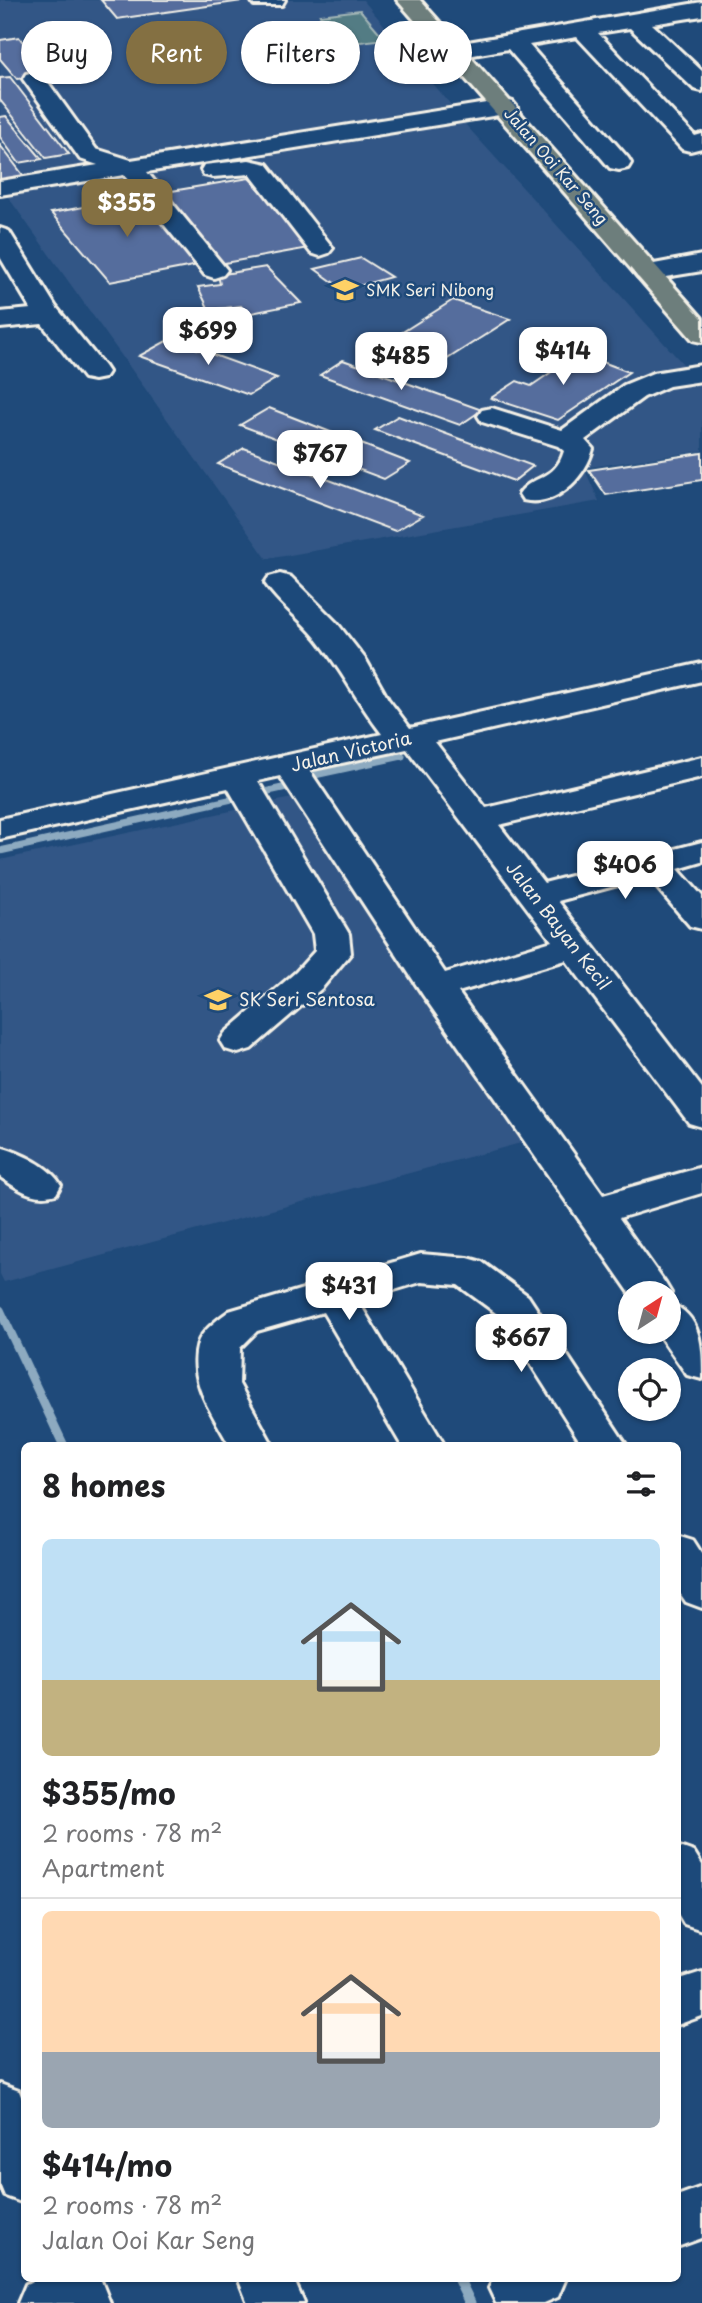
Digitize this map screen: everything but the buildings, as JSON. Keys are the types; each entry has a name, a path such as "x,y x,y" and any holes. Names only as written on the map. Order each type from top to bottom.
{"main road":[{"name":"Jalan Ooi Kar Seng","path":"408,0 428,21"},
{"name":"Jalan Ooi Kar Seng","path":"472,69 702,334"}],"street":[{"path":"262,0 274,0"},
{"path":"472,49 701,11"},
{"path":"636,21 702,84"},
{"path":"584,31 690,144 702,141"},
{"path":"515,43 620,163"},
{"path":"38,84 88,154 140,179 166,187 178,176 201,171 249,167 258,169 320,248"},
{"path":"35,195 140,179 505,107"},
{"path":"36,164 88,154"},
{"path":"0,188 140,179"},
{"path":"140,179 214,270"},
{"path":"0,236 50,315 94,372"},
{"path":"647,272 702,263"},
{"path":"0,320 50,315"},
{"path":"567,440 634,391 663,379 702,373"},
{"path":"492,416 544,435 567,440 579,449 576,462 563,481 533,494"},
{"name":"Jalan Bayan Kecil","path":"280,583 333,639 355,667 373,701 409,739 477,820 534,896 695,1094"},
{"name":"Jalan Victoria","path":"0,829 245,789 290,766 702,672"},
{"path":"290,766 436,987 642,1281"},
{"path":"477,820 696,776"},
{"path":"238,1041 309,980 332,953 331,934 245,789"},
{"path":"534,896 702,852"},
{"path":"656,864 702,918"},
{"path":"436,987 574,946"},
{"path":"0,1160 43,1185"},
{"path":"593,1212 702,1180"},
{"path":"250,1442 218,1384 219,1343 243,1321 421,1268 468,1272 514,1306 603,1442"},
{"path":"333,1294 422,1442"},
{"path":"681,1335 702,1364"},
{"path":"681,1558 702,1590"},
{"path":"681,1874 702,1909"},
{"path":"681,2002 702,1994"},
{"path":"0,2108 21,2169"},
{"path":"681,2220 702,2212"},
{"path":"267,2282 276,2303"}],"shaded area":[{"path":"0,0 363,0 381,21 374,21 374,84 433,84 451,105 0,182"},
{"name":"SMK Seri Nibong","path":"464,123 702,385 702,451 584,468 599,501 267,559 6,194"},
{"name":"SK Seri Sentosa","path":"297,797 532,1140 4,1282 0,1274 0,860"}],"green space":[{"path":"360,10 374,26 374,40 360,42 360,21 325,21 320,15"}],"waterway":[{"path":"310,776 402,756"},
{"path":"0,851 291,786"},
{"path":"0,1310 62,1442"},
{"path":"460,2282 470,2303"}],"place":[{"name":"SMK Seri Nibong","path":"345,290"},
{"name":"SK Seri Sentosa","path":"218,1000"}]}
